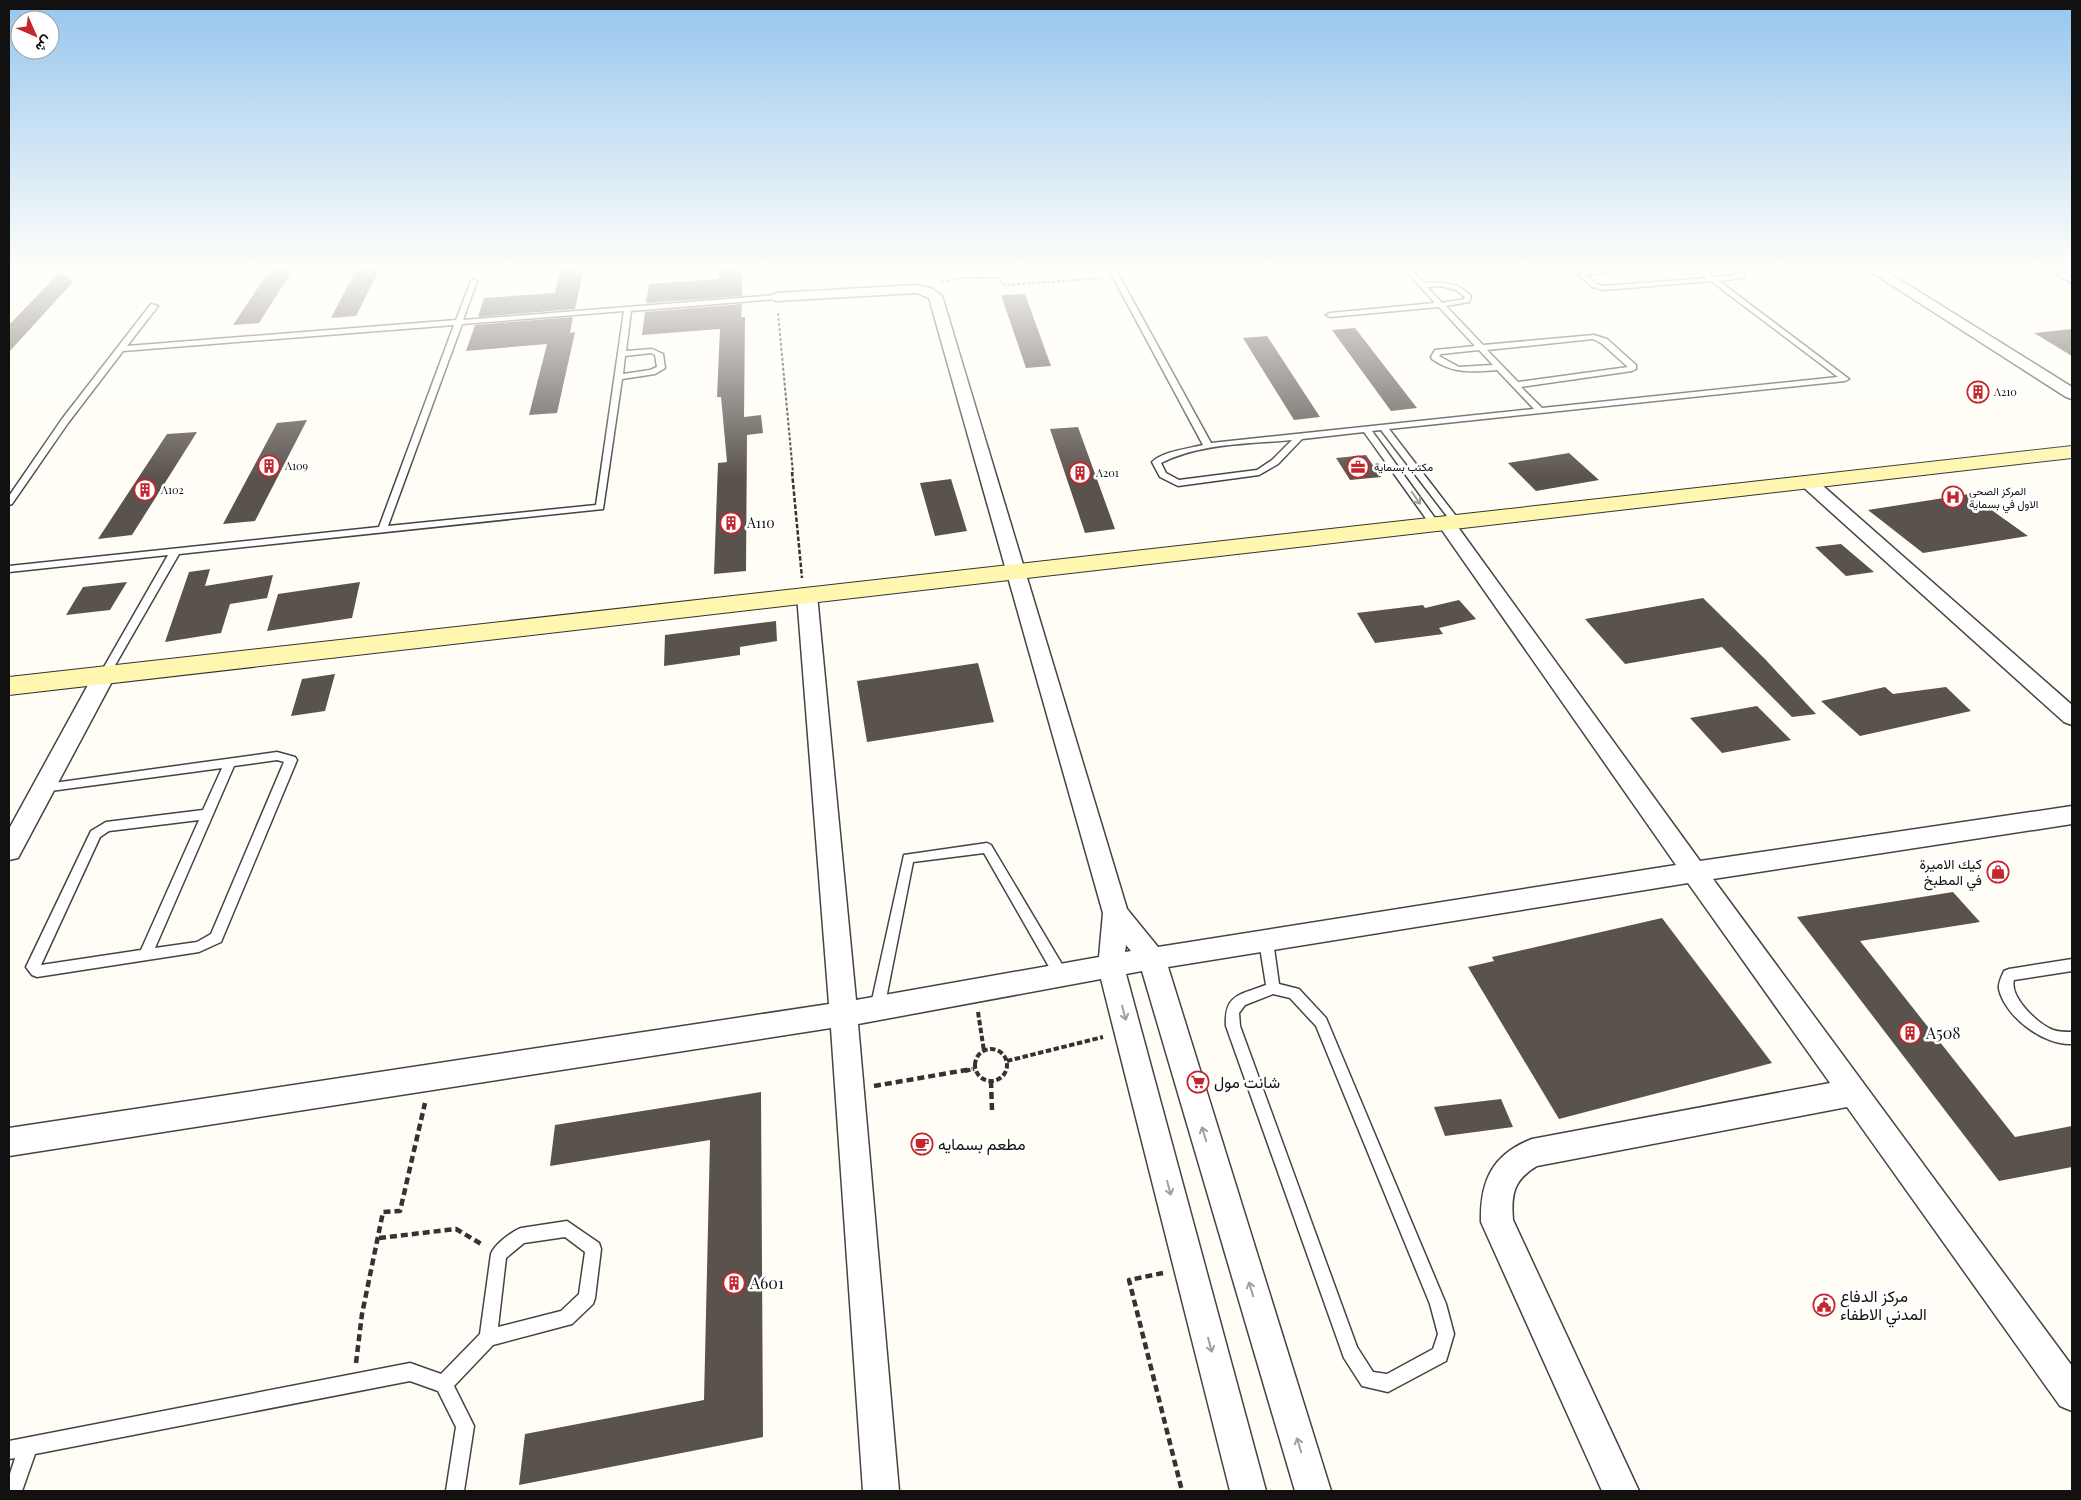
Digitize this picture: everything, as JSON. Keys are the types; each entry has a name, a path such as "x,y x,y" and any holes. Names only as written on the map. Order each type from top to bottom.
{"street":[{"path":"948,338 1116,913 1111,966 1248,1491"},
{"path":"1983,338 2072,394"},
{"path":"9,686 1017,570 2072,452"},
{"path":"1808,482 2072,717"},
{"path":"1445,523 1694,872 2072,1394"},
{"path":"807,595 844,1014 880,1491"},
{"path":"9,851 105,674"},
{"path":"9,1142 877,1009 1152,959 1694,872 2072,815"},
{"path":"1116,913 1152,959 1313,1491"},
{"path":"1621,1491 1497,1222 1497,1192 1502,1179 1520,1159 1532,1153 1853,1092"}],"lane":[{"path":"9,502 65,421 129,338"},
{"path":"120,349 263,338"},
{"path":"382,530 453,338"},
{"path":"9,569 600,506 624,338"},
{"path":"1150,338 1208,446"},
{"path":"1471,338 1540,411"},
{"path":"1500,368 1457,370 1446,367 1435,357 1438,352 1584,338"},
{"path":"1516,385 1632,369 1632,365 1604,341 1596,338"},
{"path":"1299,436 1275,462 1259,472 1178,483 1162,475 1156,462 1166,457 1208,446 1299,436 1367,430 1845,379 1790,338"},
{"path":"619,377 652,372 661,368 659,354 652,351 622,354"},
{"path":"1384,428 1445,523"},
{"path":"1367,430 1445,523"},
{"path":"105,674 175,552"},
{"path":"43,788 277,756 291,760 216,938 199,947 37,972 33,967 95,834 106,827 207,814"},
{"path":"145,955 230,762"},
{"path":"877,1009 908,858 987,848 1061,975"},
{"path":"1266,941 1273,988"},
{"path":"2072,965 2009,974 2006,981 2006,989 2009,996 2035,1027 2051,1036 2072,1038"},
{"path":"1273,988 1294,993 1320,1022 1438,1304 1446,1334 1440,1355 1388,1383 1368,1380 1350,1352 1233,1026 1232,1011 1240,1001 1273,988"},
{"path":"444,1384 488,1338 566,1318 587,1298 593,1249 567,1229 521,1236 499,1254 488,1338"},
{"path":"9,1450 410,1372 444,1384 466,1426 455,1491"},
{"path":"13,1491 28,1447"}],"path":[{"path":"780,338 802,580 807,595"},
{"path":"974,991 984,1051"},
{"path":"1007,1061 1128,1031"},
{"path":"984,1051 999,1051 1007,1061 1007,1070 1001,1077 991,1081 980,1078 974,1069 974,1062 984,1051"},
{"path":"850,1090 974,1069"},
{"path":"353,1383 362,1314 383,1212 400,1211 431,1078"},
{"path":"991,1081 992,1110"},
{"path":"378,1238 456,1229 499,1254"},
{"path":"1182,1491 1129,1280 1190,1268"}],"building":[{"path":"9,338 22,338 9,352"},
{"path":"470,338 574,338 557,413 529,415 547,344 466,351"},
{"path":"720,338 745,338 744,417 761,415 763,433 747,435 746,571 714,574 718,463 727,462 721,397 717,397"},
{"path":"1016,338 1041,338 1051,366 1026,368"},
{"path":"1243,338 1268,338 1320,417 1294,420"},
{"path":"1338,338 1363,338 1417,408 1391,411"},
{"path":"2042,338 2072,338 2072,356"},
{"path":"307,420 255,521 223,524 277,423"},
{"path":"1078,427 1115,529 1085,533 1050,429"},
{"path":"197,432 132,535 98,539 167,434"},
{"path":"1569,453 1599,480 1536,491 1508,463"},
{"name":"مكتب بسماية","path":"1366,455 1381,477 1350,480 1336,458"},
{"path":"951,479 967,531 935,536 920,483"},
{"path":"1969,494 2028,536 1923,553 1868,510"},
{"path":"1841,544 1874,572 1846,576 1815,547"},
{"path":"210,569 205,586 273,575 267,598 230,604 221,633 165,642 189,572"},
{"path":"127,582 110,610 66,615 83,587"},
{"path":"360,582 352,618 267,631 278,594"},
{"path":"1703,598 1765,659 1816,714 1792,717 1722,647 1625,664 1585,619"},
{"path":"1459,600 1476,619 1439,628 1443,634 1375,643 1357,613 1423,605 1425,608"},
{"path":"776,621 777,641 740,647 740,655 664,666 665,635"},
{"path":"978,663 994,722 867,742 857,681"},
{"path":"335,674 325,711 291,716 302,679"},
{"path":"1885,687 1893,694 1946,687 1971,711 1860,736 1821,701"},
{"path":"1757,706 1791,740 1722,753 1690,718"},
{"name":"A508","path":"1953,892 1980,922 1860,941 2015,1137 2072,1126 2072,1167 1999,1181 1797,917"},
{"path":"1662,918 1772,1063 1559,1119 1468,967 1494,961 1492,957"},
{"name":"A601","path":"761,1092 763,1437 519,1485 525,1434 704,1400 710,1140 550,1166 555,1125"},
{"path":"1501,1099 1513,1127 1445,1136 1434,1107"}],"place":[{"name":"A210","path":"1978,392"},
{"name":"A109","path":"269,466"},
{"name":"مكتب بسماية","path":"1358,467"},
{"name":"A201","path":"1080,473"},
{"name":"A102","path":"145,490"},
{"name":"المركز الصحي الاول في بسماية","path":"1953,497"},
{"name":"A110","path":"731,523"},
{"name":"كيك الاميرة في المطبخ","path":"1998,872"},
{"name":"A508","path":"1910,1033"},
{"name":"شانت مول","path":"1198,1082"},
{"name":"مطعم بسمايه","path":"922,1144"},
{"name":"A601","path":"734,1283"},
{"name":"مركز الدفاع المدني الاطفاء","path":"1824,1305"}]}
